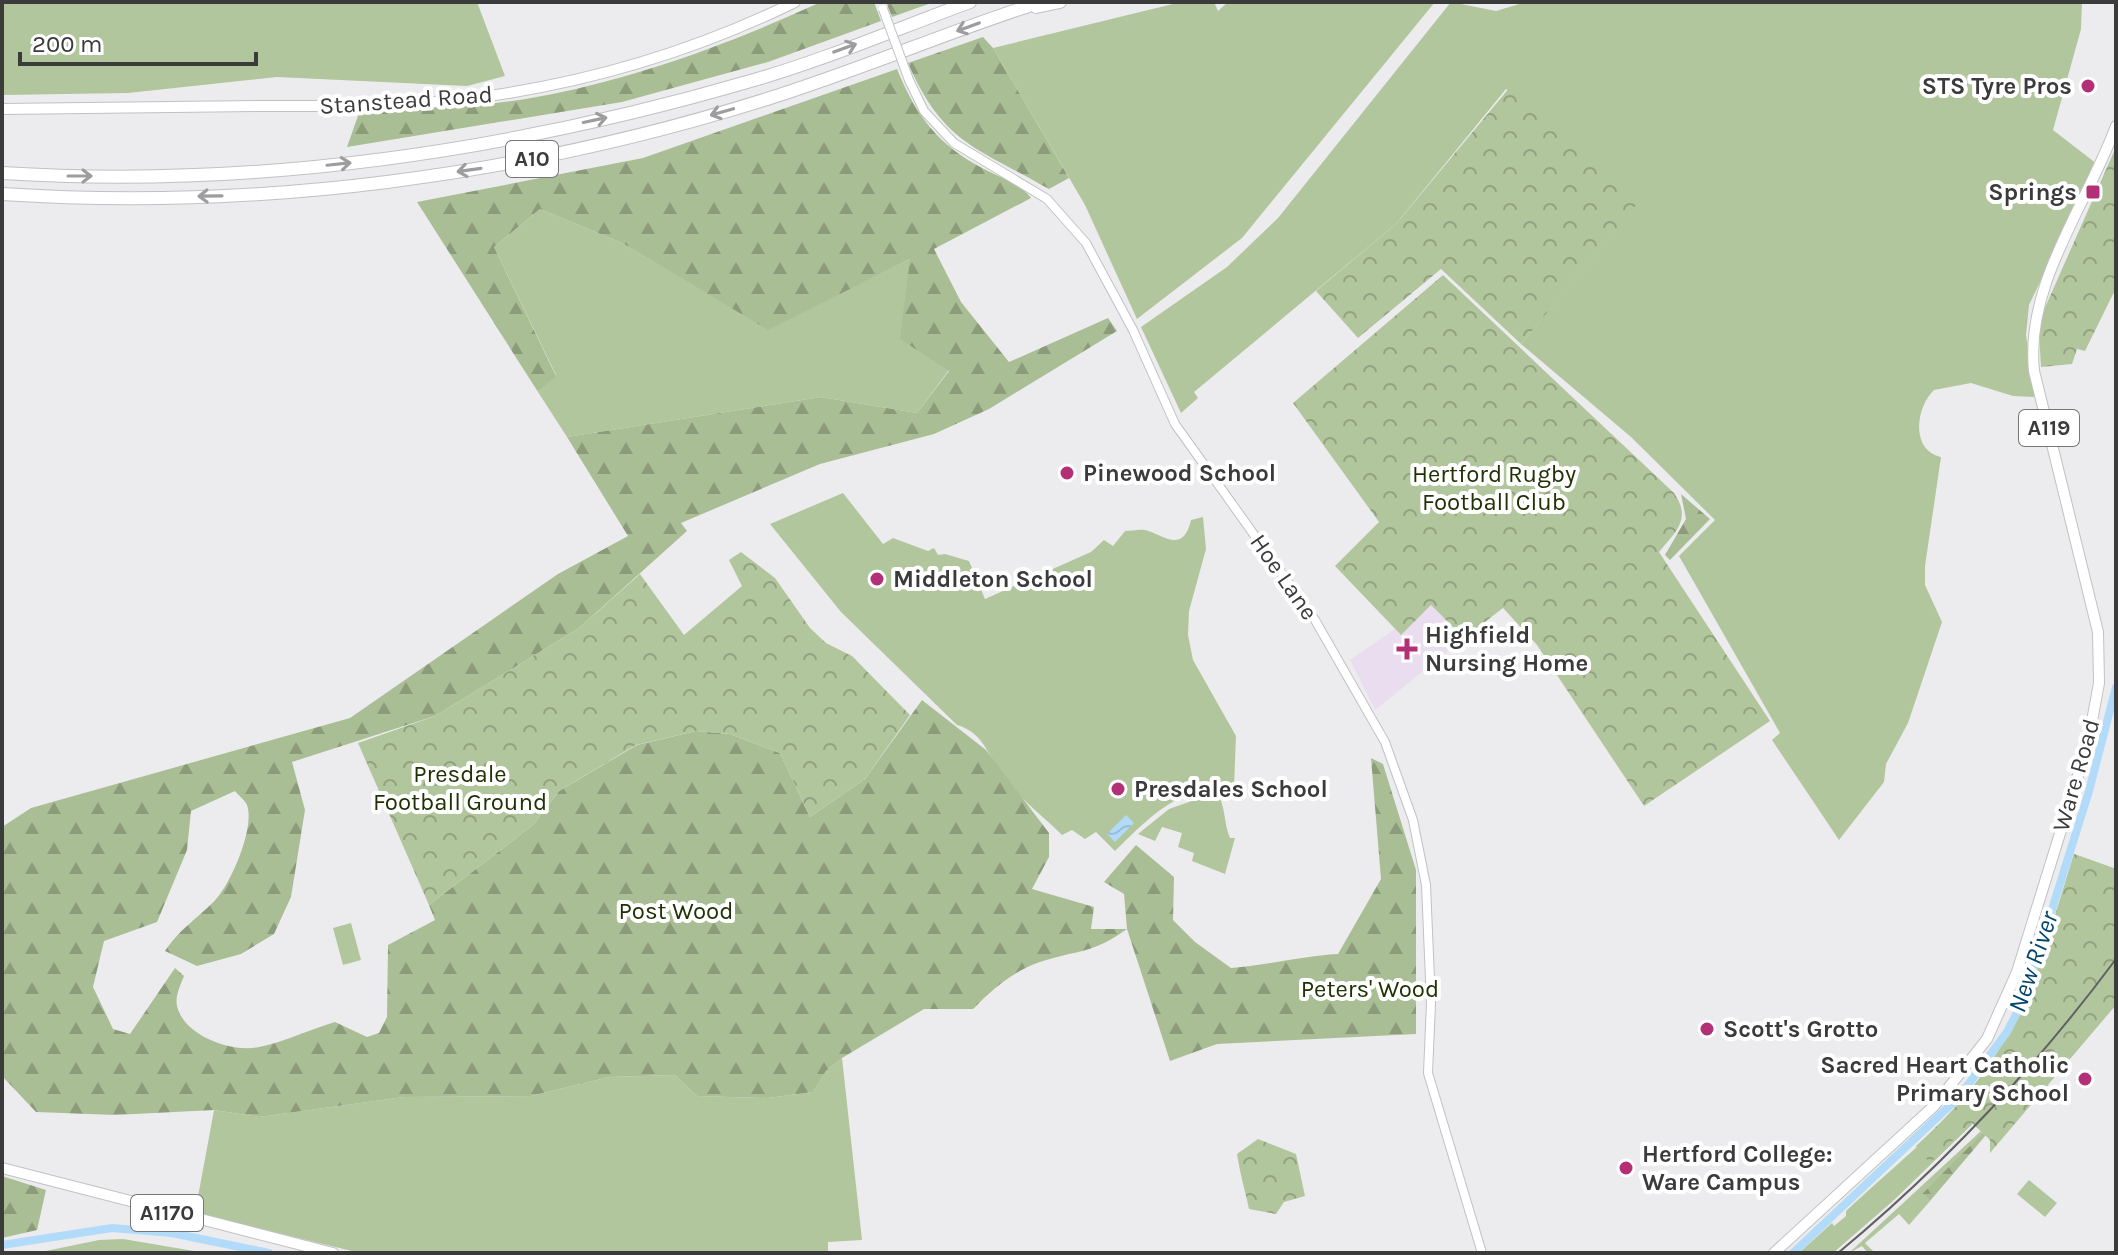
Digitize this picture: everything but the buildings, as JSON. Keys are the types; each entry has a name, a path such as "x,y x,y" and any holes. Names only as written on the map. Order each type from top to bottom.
{"highway":[{"name":"A10","path":"2,173 63,177 240,175 386,159 504,140 664,105 758,79 970,2"},
{"name":"A10","path":"2,194 63,198 240,196 387,182 510,164 768,99 1041,2"},
{"path":"1009,12 1060,2"}],"main road":[{"name":"Stanstead Road","path":"2,109 374,105 480,97 558,84 640,63 714,37 795,2"},
{"name":"Ware Road","path":"1774,1253 1934,1106 1987,1039 2017,972 2088,743 2099,683 2098,632 2034,371 2032,336 2041,296 2116,126"},
{"name":"A1170","path":"2,1168 333,1253"}],"street":[{"name":"Hoe Lane","path":"881,5 924,111 954,143 1047,199 1086,243 1133,330 1175,424 1315,620 1385,742 1413,820 1426,885 1431,1003 1428,1073 1482,1253"}],"shaded area":[{"name":"Highfield Nursing Home","path":"1431,605 1464,638 1375,710 1350,660 1395,629 1401,634"}],"green space":[{"path":"2,2 477,2 505,76 467,86 277,77 128,93 2,95"},
{"path":"821,2 874,2 881,21 768,62 622,102 347,147 360,110 489,104 569,90 679,59"},
{"path":"886,2 934,2 892,17"},
{"path":"1181,2 1214,2 1218,11 1228,2 1435,2 1242,238 1137,319 1085,205 993,48"},
{"path":"1451,2 1496,11 1526,2 2082,2 2081,29 2053,130 2097,164 2029,305 2026,335 2035,397 2013,396 1971,383 1934,390 1923,407 1920,437 1931,453 1941,457 1925,585 1942,622 1908,723 1886,764 1884,782 1839,840 1772,740 1780,733 1679,556 1715,520 1631,437 1521,344 1641,198 1506,89 1396,224 1194,392 1198,398 1181,413 1141,327 1227,267 1278,218"},
{"path":"983,37 993,48 1069,178 1049,189 982,152 949,128 921,90 908,63"},
{"name":"Post Wood","path":"897,69 912,101 942,140 968,160 1016,185 1031,198 934,249 961,302 1009,362 1108,318 1117,331 989,409 934,434 820,464 681,523 687,531 579,628 435,716 292,762 305,810 291,897 274,934 241,954 197,966 165,951 223,890 241,853 249,815 246,803 235,791 191,811 187,850 157,922 104,941 93,987 113,1029 130,1034 175,968 184,976 177,998 181,1017 199,1034 223,1045 259,1047 335,1022 367,1037 379,1033 387,1017 388,945 435,920 429,905 533,825 559,791 637,745 696,731 730,734 780,753 810,817 865,779 922,700 986,750 1049,833 1049,857 1032,889 1094,907 1091,929 1127,929 1094,947 1021,970 995,988 973,1009 924,1009 842,1058 826,1071 813,1092 768,1098 697,1096 675,1075 609,1077 531,1096 404,1097 259,1117 214,1110 115,1115 36,1112 2,1076 2,827 31,808 350,718 558,574 628,536 567,437 821,397 917,413 949,371 900,339 910,259 768,330 622,243 540,209 494,247 556,376 538,392 417,202 643,158"},
{"path":"1510,87 1642,198 1521,344 1441,269 1358,338 1316,291 1396,224"},
{"path":"2116,147 2116,288 2085,351 2077,349 2072,364 2041,367 2039,332 2043,312"},
{"path":"540,209 622,243 768,329 910,259 949,370 917,413 821,397 567,437 538,392 556,375 494,247"},
{"name":"Hertford Rugby Football Club","path":"1443,275 1674,493 1682,510 1682,518 1659,552 1770,721 1644,806 1537,645 1503,608 1464,638 1431,605 1401,635 1335,566 1379,522 1293,403"},
{"path":"843,493 883,544 893,538 928,551 934,548 938,555 969,561 985,599 1091,552 1104,540 1113,546 1125,531 1145,530 1177,540 1183,537 1191,520 1203,517 1206,549 1189,611 1188,635 1193,660 1236,736 1234,787 1227,792 1210,790 1179,798 1151,817 1115,851 1096,832 1085,839 1072,830 1062,835 1012,787 977,737 957,725 841,612 770,524"},
{"path":"1681,494 1710,519 1670,560 1665,555 1686,519"},
{"name":"Presdale Football Ground","path":"741,552 775,578 810,628 826,643 852,656 910,715 865,779 810,817 780,753 730,734 696,731 636,745 559,791 533,825 429,905 358,743 435,716 579,628 640,574 684,635 742,586 729,560"},
{"name":"Peters' Wood","path":"1371,758 1383,764 1416,870 1416,1034 1217,1044 1170,1061 1127,929 1124,894 1104,882 1136,845 1174,877 1173,920 1195,942 1231,968 1338,954 1381,879"},
{"path":"1206,796 1219,796 1230,838 1235,838 1225,874 1192,861 1194,853 1178,847 1182,833 1162,827 1155,841 1138,834 1169,809"},
{"path":"2074,854 2116,869 1987,1110 1893,1201 1833,1253 1799,1253 1832,1223 1834,1226 1846,1216 1846,1211 1936,1128 1996,1059 2032,990"},
{"path":"2074,854 2116,869 2116,1005 1990,1153 1990,1140 1971,1122 1930,1163 1916,1146 1951,1112 2001,1046 2034,977"},
{"path":"351,923 361,960 343,965 333,928"},
{"path":"842,1058 862,1240 828,1242 828,1253 360,1253 195,1213 214,1110 259,1117 404,1097 531,1096 609,1077 675,1075 697,1096 768,1098 813,1092 826,1071"},
{"path":"2014,1102 1930,1201 1922,1194"},
{"path":"1981,1131 1984,1136 1922,1194 1930,1201 1909,1225 1899,1214 1865,1243 1875,1253 1868,1253 1862,1246 1849,1253"},
{"path":"1258,1139 1296,1154 1305,1196 1284,1202 1276,1214 1249,1209 1237,1154"},
{"path":"2,1176 46,1190 37,1230 2,1238"},
{"path":"2029,1180 2057,1203 2045,1217 2017,1194"},
{"path":"123,1239 206,1253 36,1253 99,1240"}],"water":[{"path":"1126,815 1134,823 1115,842 1107,834"}],"waterway":[{"name":"New River","path":"1793,1253 1959,1097 2007,1032 2024,999 2089,791 2116,687"},
{"name":"New River","path":"2,1245 112,1228 172,1233 269,1253"}],"railway":[{"path":"1838,1253 1914,1186 1986,1114 2053,1039 2116,959"}],"place":[{"name":"STS Tyre Pros","path":"2088,86"},
{"name":"Springs","path":"2093,192"},
{"name":"Pinewood School","path":"1067,473"},
{"name":"Middleton School","path":"877,579"},
{"name":"Highfield Nursing Home","path":"1407,649"},
{"name":"Presdales School","path":"1118,789"},
{"name":"Scott's Grotto","path":"1707,1029"},
{"name":"Sacred Heart Catholic Primary School","path":"2085,1079"},
{"name":"Hertford College: Ware Campus","path":"1626,1168"}]}
